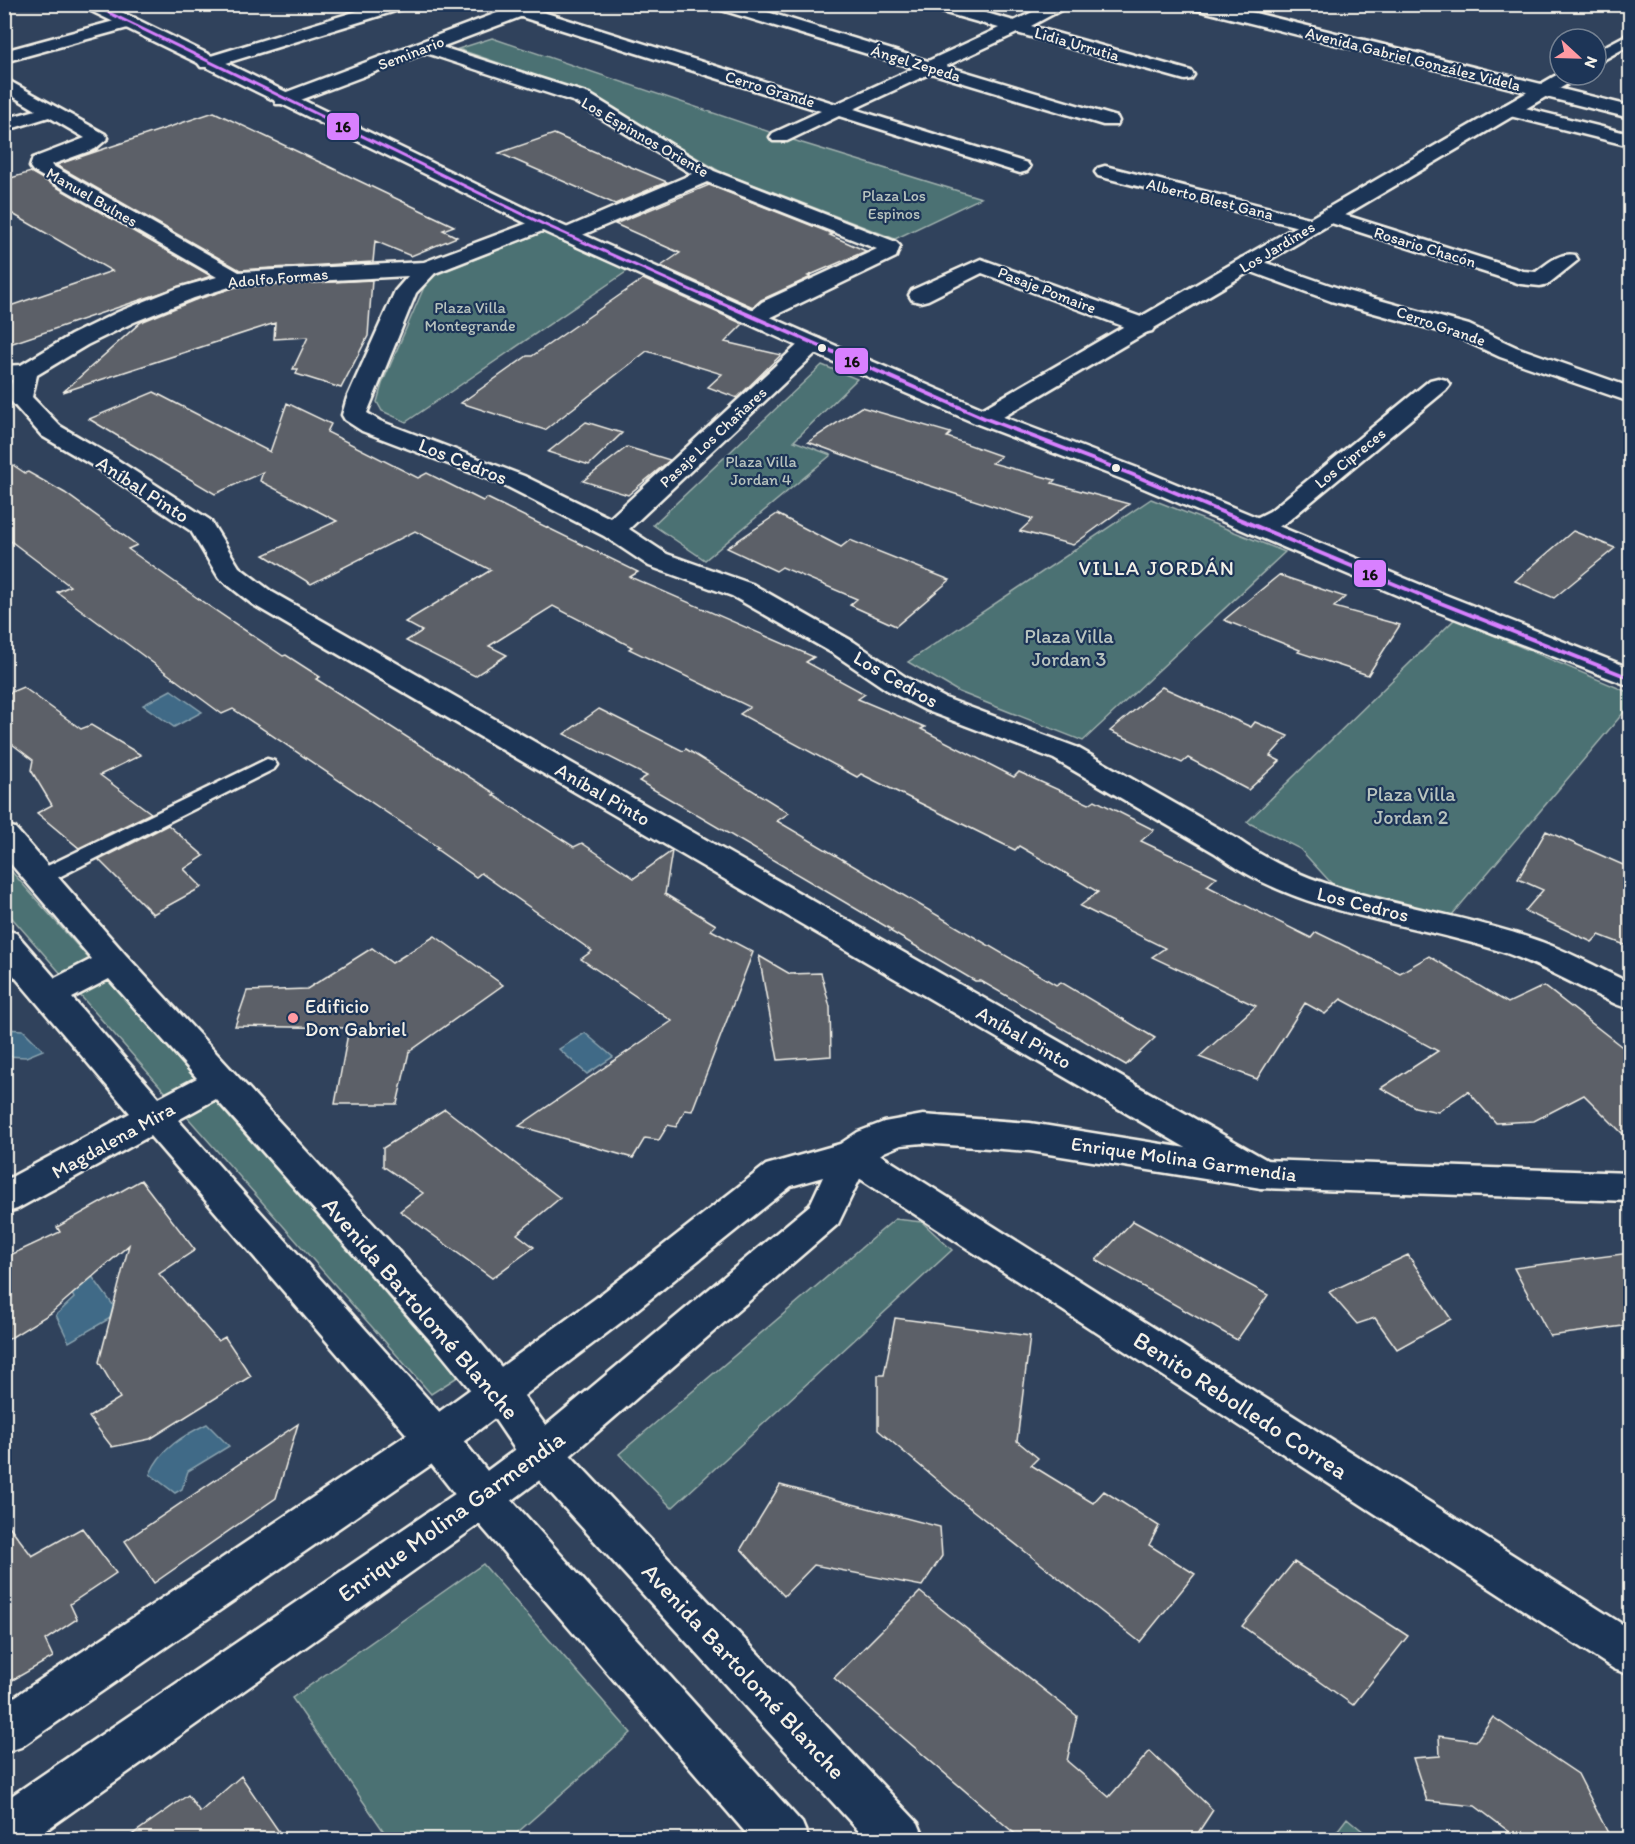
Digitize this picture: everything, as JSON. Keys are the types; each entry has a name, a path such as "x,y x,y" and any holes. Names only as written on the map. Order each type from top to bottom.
{"street":[{"path":"91,4 283,100 566,235 812,344 984,418 1131,474 1428,598 1630,678"},
{"path":"207,63 399,4"},
{"name":"Ángel Zepeda","path":"721,4 1110,121"},
{"name":"Lidia Urrutia","path":"934,4 1185,75"},
{"path":"780,137 840,111 1065,4"},
{"name":"Avenida Gabriel González Videla","path":"1196,4 1630,112"},
{"path":"329,8 354,19"},
{"name":"Seminario","path":"283,100 529,8"},
{"name":"Cerro Grande","path":"529,8 840,111 1020,167"},
{"path":"4,57 129,22"},
{"path":"1608,52 1630,38"},
{"name":"Los Espinnos Oriente","path":"426,46 582,98 707,175 889,246 888,252 770,307 755,318"},
{"name":"Manuel Bulnes","path":"4,83 98,138 88,145 40,162 40,167 235,279"},
{"name":"Los Jardines","path":"984,418 1550,87"},
{"name":"Avenida Gabriel González Videla","path":"1509,110 1630,140"},
{"path":"4,124 51,111"},
{"name":"Alberto Blest Gana","path":"1106,172 1322,221"},
{"path":"566,235 707,175"},
{"name":"Rosario Chacón","path":"1322,221 1518,284 1540,279 1567,260"},
{"name":"Adolfo Formas","path":"15,372 126,316 186,293 235,279 426,268 543,224"},
{"name":"Cerro Grande","path":"1250,263 1339,296 1461,330 1508,352 1630,395"},
{"name":"Pasaje Pomaire","path":"920,295 981,265 1144,326"},
{"name":"Los Cedros","path":"426,268 406,291 359,398 354,415 370,426 515,481 613,530 658,560 742,590 844,648 897,684 935,704 1065,753 1226,846 1249,863 1299,886 1319,895 1520,946 1630,997"},
{"name":"Pasaje Los Chañares","path":"613,530 812,344"},
{"name":"Aníbal Pinto","path":"15,372 20,398 51,431 104,462 201,526 229,572 262,597 1261,1174"},
{"name":"Los Cipreces","path":"1259,527 1280,516 1438,386"},
{"name":"Avenida Bartolomé Blanche","path":"4,835 113,962 222,1080 498,1393 542,1454 901,1839"},
{"path":"4,941 155,1118 436,1438 483,1498 785,1839"},
{"path":"51,995 113,962"},
{"name":"Magdalena Mira","path":"4,1199 222,1080"},
{"name":"Enrique Molina Garmendia","path":"4,1731 436,1438 610,1309 779,1175 852,1155 871,1142 897,1132 923,1129 1030,1137 1261,1174 1630,1187"},
{"name":"Enrique Molina Garmendia","path":"4,1830 483,1498 542,1454 825,1214 852,1155"},
{"name":"Benito Rebolledo Correa","path":"852,1155 1630,1654"}],"lane":[{"path":"42,877 267,765"}],"green space":[{"name":"Plaza Los Espinos","path":"492,38 802,143 981,198 895,239 719,171 591,95 458,49"},
{"name":"Plaza Villa Montegrande","path":"544,232 629,270 406,422 382,411 377,402 382,384 428,278"},
{"name":"Plaza Villa Jordan 4","path":"822,365 857,379 794,441 831,455 705,560 653,525"},
{"name":"Plaza Villa Jordan 3","path":"1151,499 1285,552 1083,741 959,692 908,662"},
{"name":"Plaza Villa Jordan 2","path":"1455,619 1630,693 1630,705 1446,922 1345,898 1300,849 1247,822"},
{"path":"4,863 459,1376 431,1394 5,910"},
{"path":"895,1219 922,1222 952,1250 672,1508 619,1454"},
{"path":"483,1564 631,1733 510,1839 389,1839 292,1698"},
{"path":"1347,1818 1372,1839 1331,1839"}],"water":[{"path":"171,690 202,712 174,727 143,705"},
{"path":"4,1029 23,1030 43,1050 26,1057 5,1056"},
{"path":"585,1033 613,1057 587,1074 559,1049"},
{"path":"91,1275 119,1313 69,1342 56,1315 74,1298 69,1287"},
{"path":"207,1424 229,1446 188,1471 182,1489 175,1493 150,1474 154,1465 166,1450 181,1438"}],"building":[{"path":"214,112 454,226 443,230 457,237 411,256 375,241 373,262 240,270 56,165"},
{"path":"554,134 667,182 615,204 499,153"},
{"path":"31,172 211,276 4,346 4,308 112,271 4,209 4,180"},
{"path":"709,185 833,234 830,235 866,251 808,276 811,277 761,300 753,307 661,266 680,253 615,224"},
{"path":"643,279 743,324 725,342 781,355 737,398 708,387 722,374 647,351 545,430 461,403 527,356 532,356"},
{"path":"372,280 368,336 341,388 296,374 298,369 293,369 308,337 274,339 275,323 63,392 141,322 195,300 236,287"},
{"path":"154,392 270,452 287,403 331,424 327,432 418,478 427,473 483,501 487,498 638,572 630,577 814,657 806,662 865,694 858,699 925,727 921,729 1014,777 1019,772 1089,804 1095,800 1154,830 1141,841 1217,877 1207,886 1311,938 1316,932 1400,973 1429,956 1508,1003 1544,986 1630,1053 1630,1141 1584,1095 1534,1121 1496,1123 1468,1091 1438,1112 1415,1107 1381,1088 1438,1051 1341,999 1325,1014 1305,1003 1257,1079 1199,1057 1256,1006 1152,957 1165,948 1080,906 1098,892 1019,846 1015,850 861,774 857,777 740,714 750,707 629,649 632,647 553,606 489,646 507,655 475,676 406,641 422,631 405,622 491,570 415,531 311,584 264,555 337,521 260,481 263,472 215,494 89,419"},
{"path":"861,407 951,433 947,437 1001,456 992,463 1055,480 1052,483 1129,504 1073,545 1020,531 1033,519 915,481 808,442"},
{"path":"586,422 622,433 589,465 548,452"},
{"path":"627,447 670,460 628,495 583,481"},
{"path":"4,459 25,473 28,472 65,493 137,545 128,549 283,656 286,655 320,677 316,679 496,794 493,795 574,847 582,843 634,878 672,851 665,894 716,925 711,930 753,952 692,1111 685,1110 676,1127 668,1125 659,1140 645,1138 633,1158 519,1126 672,1021 581,959 592,951 481,873 476,877 436,849 439,848 233,709 222,714 57,592 70,586 4,536"},
{"path":"777,514 841,547 850,540 950,580 896,626 850,605 857,599 782,567 776,571 727,548"},
{"path":"1573,531 1615,548 1554,598 1515,581"},
{"path":"1279,575 1345,597 1334,607 1400,625 1368,675 1298,652 1300,650 1224,620"},
{"path":"23,687 81,729 91,725 141,755 100,775 151,813 79,848 37,813 52,805 31,770 33,760 4,738 4,695"},
{"path":"1162,687 1251,727 1255,722 1288,736 1270,756 1280,761 1248,790 1188,758 1182,763 1110,731"},
{"path":"599,709 683,751 686,749 789,813 777,821 1056,985 1061,982 1155,1038 1126,1065 981,981 975,981 639,781 647,776 564,734"},
{"path":"168,825 204,856 184,869 202,887 153,914 99,860"},
{"path":"1546,831 1630,868 1630,947 1599,935 1592,942 1525,911 1543,890 1518,879"},
{"name":"Edificio Don Gabriel","path":"435,936 503,985 409,1052 397,1104 335,1104 349,1028 235,1026 247,991 307,989 372,948 392,963"},
{"path":"759,956 790,974 821,973 830,1007 831,1056 778,1060"},
{"path":"445,1109 560,1198 517,1234 534,1247 492,1278 400,1211 423,1193 383,1166 383,1148"},
{"path":"141,1180 195,1250 159,1274 218,1341 225,1337 251,1376 150,1439 112,1447 89,1417 120,1398 99,1362 129,1245 51,1313 4,1342 4,1258 60,1232 57,1227"},
{"path":"1133,1221 1268,1295 1237,1340 1096,1260"},
{"path":"1630,1253 1630,1325 1550,1336 1514,1268"},
{"path":"1408,1255 1451,1319 1397,1349 1375,1318 1357,1324 1329,1292"},
{"path":"895,1318 1030,1336 1017,1441 1038,1458 1031,1465 1093,1503 1104,1491 1159,1526 1149,1545 1195,1574 1140,1642 971,1509 878,1430 878,1375 884,1375"},
{"path":"298,1424 276,1498 154,1583 125,1541"},
{"path":"780,1485 940,1527 942,1556 922,1586 814,1565 784,1596 741,1549"},
{"path":"4,1519 32,1556 82,1528 116,1573 70,1604 77,1619 45,1640 53,1657 4,1685"},
{"path":"1294,1562 1408,1636 1353,1705 1242,1626"},
{"path":"920,1592 1077,1716 1067,1761 1109,1797 1150,1751 1213,1810 1194,1839 1021,1839 834,1678"},
{"path":"1493,1717 1578,1774 1611,1839 1519,1839 1475,1806 1427,1801 1413,1758 1440,1756 1439,1736 1476,1741"},
{"path":"241,1776 284,1839 126,1839 188,1795 200,1812"}],"transit line":[{"name":"16","path":"91,4 543,224 812,344 984,418 1131,474 1428,598 1630,678"}],"place":[{"name":"Edificio Don Gabriel","path":"293,1018"}],"district":[{"name":"VILLA JORDÁN","path":"1157,567"}]}
